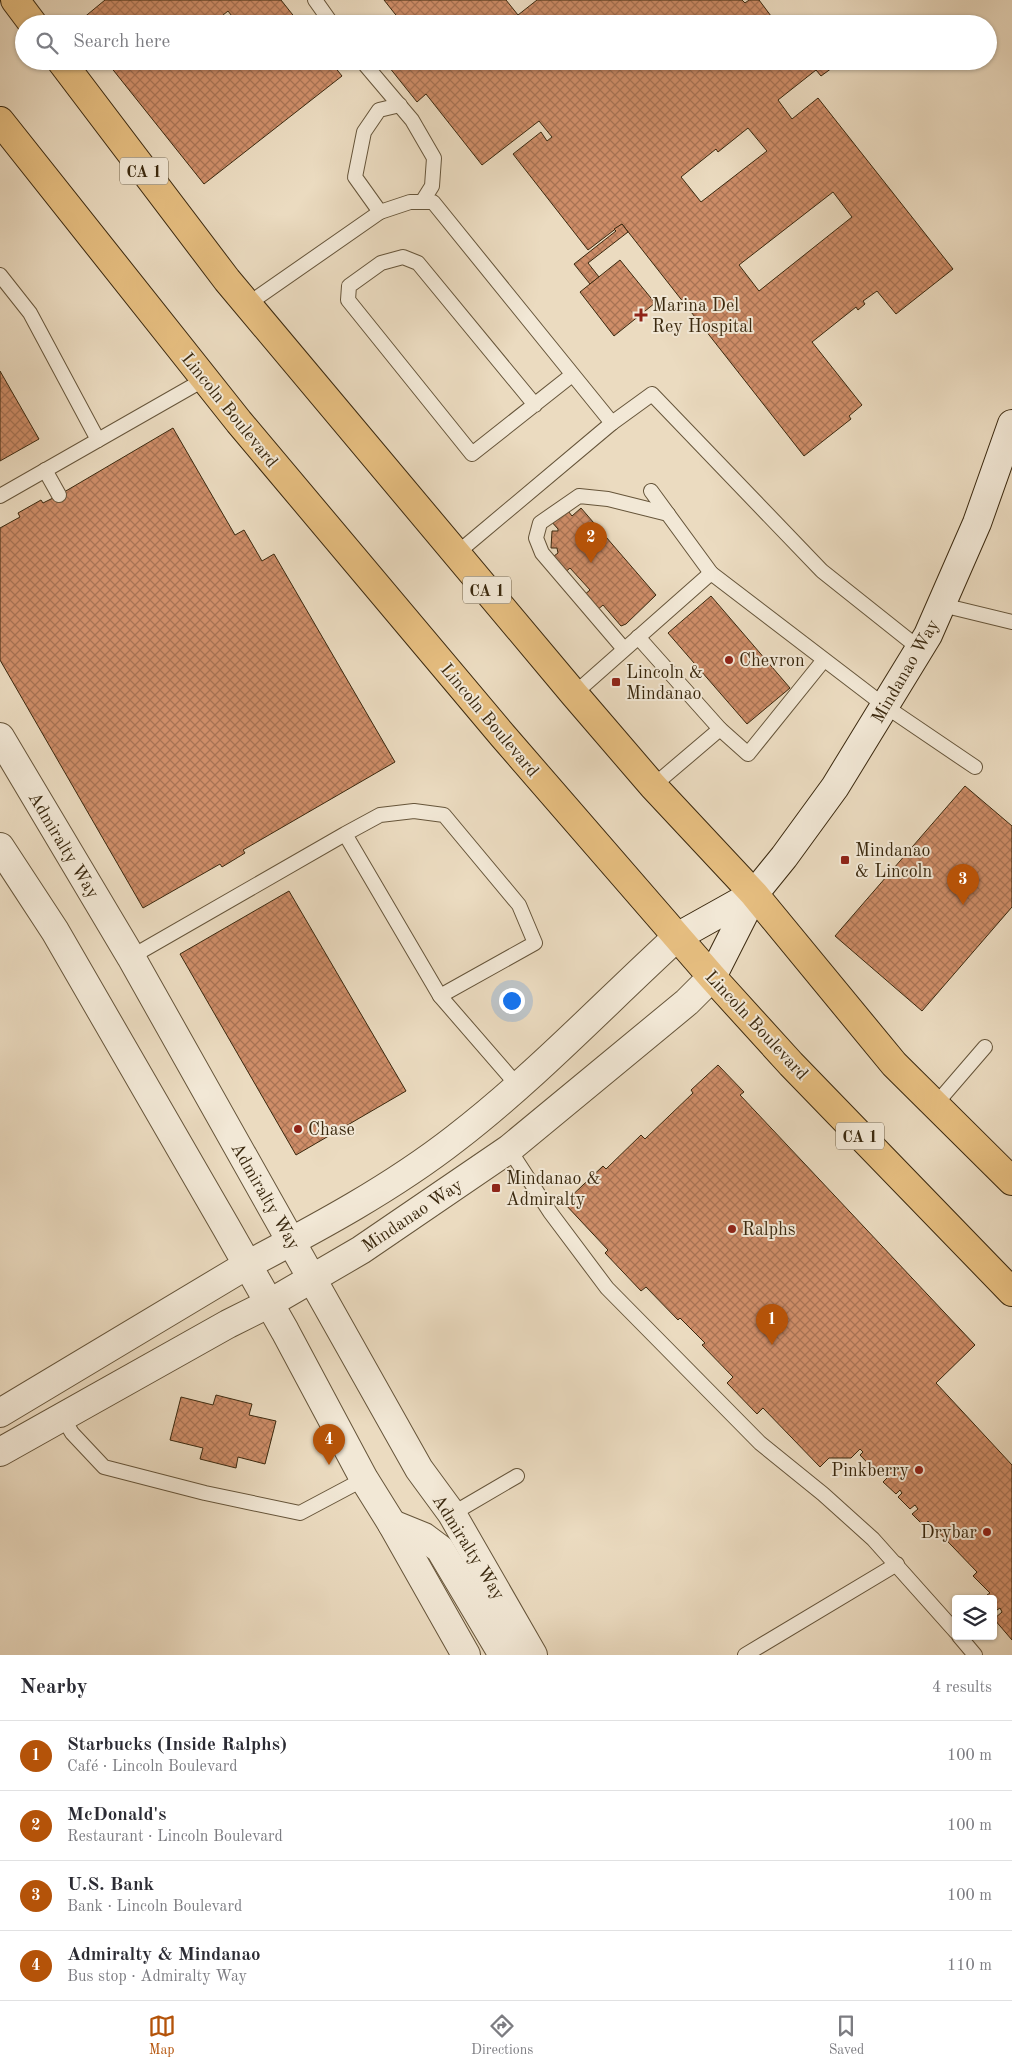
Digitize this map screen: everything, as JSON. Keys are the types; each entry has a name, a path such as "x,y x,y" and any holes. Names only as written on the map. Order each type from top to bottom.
{"highway":[{"path":"15,0 26,15"},
{"name":"CA 1","path":"68,70 227,280 574,694 653,786 754,894 894,1064 935,1105 1009,1171"},
{"name":"Lincoln Boulevard","path":"0,121 205,380 497,729 712,977 798,1071 1012,1292"}],"street":[{"name":"Mindanao Way","path":"0,1452 62,1416 270,1303 361,1250 509,1149 681,1006 712,977 754,894 784,857 835,787 920,649 942,605 977,523 1012,424"},
{"name":"Admiralty Way","path":"0,737 130,957 313,1278 328,1310 419,1469 452,1514 533,1655"},
{"path":"0,847 55,930 270,1303 364,1479 392,1524 466,1655"},
{"name":"Mindanao Way","path":"0,1413 246,1264 292,1241 400,1177 456,1138 518,1086 677,937 754,894"},
{"path":"392,1524 424,1537 440,1549 503,1655"}],"lane":[{"path":"315,0 326,15"},
{"path":"370,70 412,120 434,158 432,186 416,202"},
{"path":"380,212 355,177 364,132 378,110 400,105"},
{"path":"248,304 380,212 416,202 433,202 572,376 612,423"},
{"path":"535,405 418,263 403,257 381,263 349,286 348,300 472,454 535,405 572,376"},
{"path":"0,276 30,313 98,440"},
{"path":"0,496 205,380"},
{"path":"456,554 612,423 652,394 822,571 920,649"},
{"path":"45,470 59,494"},
{"path":"650,491 711,573 823,661 885,706 976,767"},
{"path":"624,650 542,552 536,538 540,523 579,496 608,499 668,514"},
{"path":"574,694 711,573"},
{"path":"942,605 1012,622"},
{"path":"638,637 720,729 748,754 823,661"},
{"path":"653,786 720,729"},
{"path":"130,957 380,815 414,811 444,816 518,905 535,943 440,996"},
{"path":"345,834 440,996 518,1086"},
{"path":"935,1105 985,1047"},
{"path":"509,1149 550,1212 607,1288 732,1417 873,1538 952,1627"},
{"path":"62,1416 72,1433 104,1467 205,1493 300,1513 364,1479"},
{"path":"452,1514 517,1476"},
{"path":"745,1655 897,1564"},
{"path":"962,1640 975,1655"}],"building":[{"path":"105,0 281,0 293,15 231,15 228,11 223,15 87,15"},
{"path":"384,0 506,0 518,15 396,15"},
{"path":"537,0 742,0 745,3 749,0 759,0 770,15 518,15"},
{"path":"113,70 337,70 342,76 204,184"},
{"path":"391,70 816,70 778,100 792,119 818,98 953,269 896,314 877,291 863,301 865,304 858,310 856,307 812,342 862,405 849,416 851,419 804,456 622,224 588,250 513,154 541,132 547,141 552,137 539,121 482,165 426,94 417,102","holes":["748,128 767,151 701,202 681,177 716,149 718,152","833,192 852,217 759,291 739,265"]},
{"path":"816,70 829,70 821,76"},
{"path":"622,224 628,232 588,263 599,277 590,284 574,264 616,231 614,229"},
{"path":"620,260 655,303 614,336 580,292"},
{"path":"0,371 39,439 0,461"},
{"path":"173,428 235,535 244,530 262,561 274,554 395,762 243,850 245,853 222,867 220,864 143,908 0,660 0,528 20,517 18,513 41,500 43,503 59,495"},
{"path":"565,507 572,516 581,508 656,595 626,624 621,626 603,605 596,611 583,596 590,590 570,568 563,574 550,559 558,553 557,548 551,548 552,531 558,531 558,529 550,520"},
{"name":"Chevron","path":"711,596 790,688 747,724 668,633"},
{"path":"965,786 1012,826 1012,907 922,1011 835,936"},
{"path":"289,891 406,1091 296,1155 180,954"},
{"path":"718,1065 744,1092 740,1095 975,1345 936,1383 1012,1465 1012,1640 997,1622 997,1616 1002,1612 1000,1608 997,1610 997,1595 987,1595 990,1593 973,1576 977,1572 928,1521 924,1526 912,1514 918,1509 915,1505 910,1509 898,1497 902,1493 900,1490 896,1494 883,1482 888,1477 883,1472 880,1476 860,1455 863,1452 860,1449 851,1458 829,1458 820,1467 763,1408 757,1414 727,1383 733,1377 702,1345 705,1343 680,1318 678,1320 646,1287 641,1291 605,1253 608,1250 564,1203 603,1166 606,1169 641,1135 645,1139 693,1093 691,1090"},
{"path":"216,1395 252,1404 249,1415 276,1421 265,1464 238,1457 236,1468 200,1459 203,1448 170,1440 181,1397 213,1405"}],"place":[{"name":"Marina Del Rey Hospital","path":"641,315"},
{"name":"McDonald's","path":"591,563"},
{"name":"Chevron","path":"729,660"},
{"name":"Lincoln & Mindanao","path":"616,682"},
{"name":"Mindanao & Lincoln","path":"845,860"},
{"name":"U.S. Bank","path":"963,905"},
{"name":"Chase","path":"298,1129"},
{"name":"Mindanao & Admiralty","path":"496,1188"},
{"name":"Ralphs","path":"732,1229"},
{"name":"Starbucks (Inside Ralphs)","path":"772,1345"},
{"name":"Admiralty & Mindanao","path":"329,1465"},
{"name":"Pinkberry","path":"919,1470"},
{"name":"Drybar","path":"987,1532"}]}
